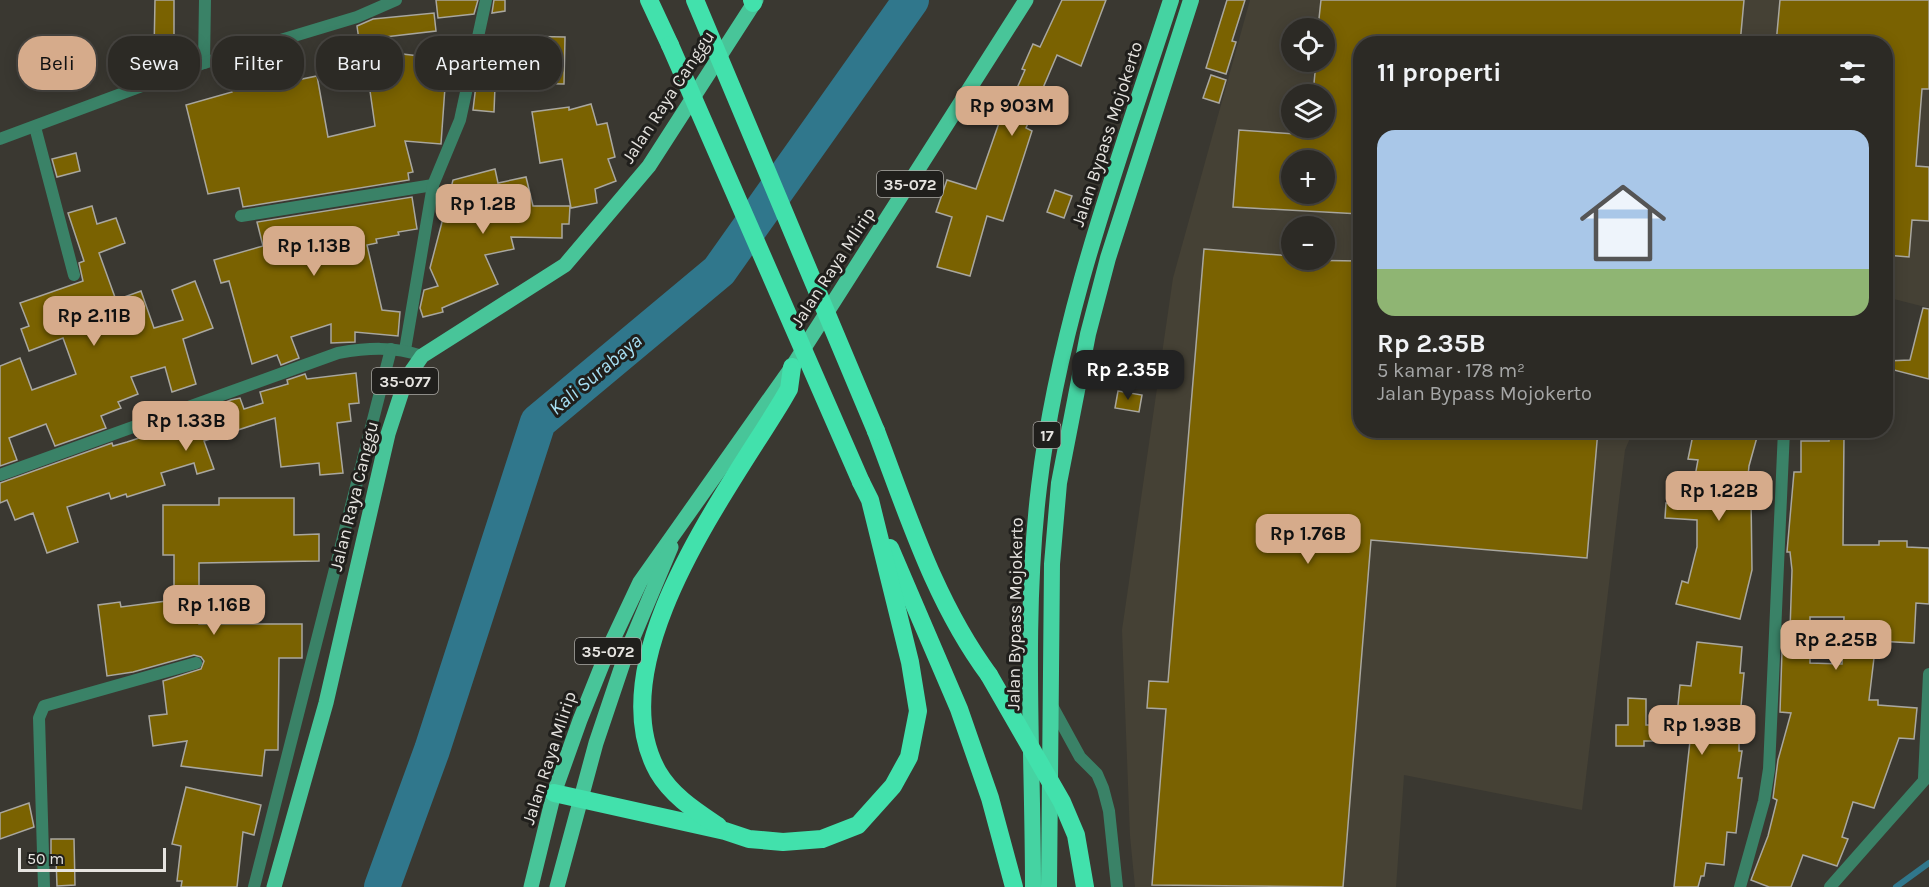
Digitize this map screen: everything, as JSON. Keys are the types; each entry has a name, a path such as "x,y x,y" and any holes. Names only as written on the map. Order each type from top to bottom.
{"highway":[{"path":"650,0 870,500 958,709 990,798 1014,887"},
{"path":"695,0 876,431 922,552 964,641 989,675 1062,802 1076,835 1085,887"},
{"name":"Jalan Bypass Mojokerto","path":"1033,887 1031,581 1035,517 1050,411 1076,292 1171,0"},
{"name":"Jalan Bypass Mojokerto","path":"1049,887 1052,539 1059,483 1088,334 1108,258 1191,0"},
{"path":"725,831 682,801 658,772 645,736 642,709 643,682 652,640 670,591 696,541 782,401 789,388 792,367"},
{"path":"554,793 749,838 783,842 822,839 858,825 893,786 909,757 918,711 910,662 870,500"}],"main road":[{"name":"Jalan Raya Mlirip","path":"531,887 554,793 612,640 640,582 682,519 792,367 1026,0"},
{"name":"Jalan Raya Canggu","path":"274,887 326,703 388,434 406,379 422,356 565,265 649,166 754,1"},
{"name":"Jalan Raya Mlirip","path":"557,887 580,799 626,654 682,519"}],"street":[{"path":"204,63 205,0"},
{"path":"0,139 204,63 357,17 396,0"},
{"path":"405,350 433,185 460,120 486,0"},
{"path":"35,127 74,275"},
{"path":"241,216 433,185"},
{"path":"0,475 338,354 364,349 391,349 405,350 422,356"},
{"path":"254,887 391,349"},
{"path":"1740,887 1769,769 1784,438"},
{"path":"44,887 39,718 44,706 196,663"},
{"path":"1830,887 1926,776 1929,674"},
{"path":"1049,700 1080,757 1097,774 1103,788 1109,811 1117,887"}],"shaded area":[{"path":"1250,0 1929,0 1929,308 1893,299 1893,36 1353,36 1353,438 1630,438 1625,450 1582,810 1404,775 1396,887 1135,887 1130,836 1122,630 1173,278"}],"building":[{"path":"155,0 174,0 174,36 154,36"},
{"path":"436,0 478,0 474,14 438,18"},
{"path":"494,0 505,0 505,11 492,13"},
{"path":"1062,0 1106,0 1081,66 1057,55 1026,128 1032,131 1003,221 987,216 970,276 937,267 952,217 936,212 947,180 976,189 1000,120 1003,120 1025,70 1022,69 1033,44 1040,47"},
{"path":"1227,0 1245,0 1232,41 1236,42 1226,74 1206,68"},
{"path":"1321,0 1744,0 1741,36 1353,36 1353,214 1233,207 1239,130 1281,133 1281,138 1335,138 1335,84 1314,84 1315,72 1335,72 1335,18 1319,18"},
{"path":"1780,0 1929,0 1929,89 1922,89 1916,166 1929,167 1929,221 1912,220 1909,257 1893,256 1893,36 1777,36"},
{"path":"434,13 436,31 393,36 358,36 357,26 373,19"},
{"path":"562,37 565,37 564,84 562,84"},
{"path":"403,54 415,55 415,90 445,90 441,144 405,141 413,172 408,173 409,180 243,207 239,188 208,194 186,105 232,92 231,90 304,90 304,79 316,76 316,90 320,90 328,137 375,126 370,90 403,90"},
{"path":"1211,75 1226,80 1219,103 1203,98"},
{"path":"475,90 495,90 494,112 473,110"},
{"path":"591,104 597,125 607,123 615,157 608,159 616,181 595,189 597,203 571,208 562,159 540,163 532,112 569,107 569,110"},
{"path":"76,153 80,171 57,177 52,159"},
{"path":"495,169 498,183 526,177 533,206 570,206 569,224 562,224 562,238 511,237 514,249 485,255 498,284 442,308 443,312 423,317 420,308 424,290 438,286 430,268 453,180"},
{"path":"1055,190 1072,196 1064,218 1047,212"},
{"path":"412,197 417,229 376,239 377,243 367,245 382,310 400,312 398,336 355,332 355,342 331,343 331,324 291,337 299,358 281,365 277,355 252,364 229,281 221,283 214,260 263,246 257,222"},
{"path":"92,206 97,224 116,218 125,243 99,253 116,300 141,291 154,328 183,320 172,290 195,281 213,328 183,339 196,384 172,392 165,367 131,377 138,394 118,402 121,408 101,416 106,428 55,446 46,424 9,438 17,460 0,466 0,366 20,358 32,390 76,374 63,338 29,351 21,329 29,326 20,303 83,281 79,263 84,261 68,213"},
{"path":"1204,249 1281,255 1281,270 1335,270 1335,261 1353,261 1353,438 1597,438 1587,558 1371,540 1343,887 1152,885 1166,709 1147,708 1149,681 1168,682"},
{"path":"1923,308 1929,309 1929,379 1893,370 1893,361 1910,360"},
{"path":"356,373 359,403 349,404 351,421 337,423 343,473 320,475 319,463 281,467 275,418 204,441 214,469 197,474 194,463 161,473 165,485 127,497 126,494 111,499 109,493 67,507 78,542 47,553 33,513 15,520 7,500 0,503 0,483 112,443 113,446 127,442 212,414 210,408 231,400 240,398 244,409 263,403 260,392 288,384 287,380 305,374 307,379"},
{"path":"1118,391 1142,395 1139,412 1115,408"},
{"path":"1692,438 1757,438 1749,466 1746,496 1751,496 1752,570 1740,619 1676,604 1682,581 1688,583 1697,547 1697,520 1665,518 1666,503 1690,504 1698,460 1688,459"},
{"path":"1829,438 1844,438 1843,545 1879,545 1879,541 1907,541 1907,547 1929,548 1929,604 1916,603 1914,643 1876,641 1869,700 1878,700 1878,705 1917,708 1914,739 1899,738 1874,808 1853,802 1842,837 1848,839 1837,866 1803,855 1791,887 1769,887 1751,880 1768,836 1777,800 1773,798 1778,760 1791,713 1780,712 1782,651 1810,654 1810,663 1842,664 1844,617 1810,617 1810,636 1790,631 1792,570 1790,552 1787,552 1794,472 1801,472 1801,441 1829,441"},
{"path":"219,498 294,498 294,535 319,534 319,561 199,563 199,624 302,624 302,658 279,658 278,750 265,750 262,776 181,766 187,741 153,746 149,716 167,714 163,681 201,669 204,661 201,657 194,655 133,672 107,676 98,605 120,602 121,607 174,600 174,555 163,555 163,505 219,505"},
{"path":"1697,642 1742,647 1740,673 1744,673 1739,751 1742,751 1738,778 1742,778 1736,833 1727,832 1724,865 1706,863 1704,876 1701,876 1698,887 1674,887 1690,741 1644,741 1644,746 1616,746 1616,725 1628,725 1628,698 1646,699 1646,725 1676,725 1680,685 1691,686"},
{"path":"186,787 261,805 254,835 243,832 237,887 181,887 182,881 177,881 181,846 172,844"},
{"path":"29,803 34,827 0,839 0,813"},
{"path":"51,839 74,839 75,885 57,886 56,858 51,858"}],"waterway":[{"name":"Kali Surabaya","path":"382,887 432,750 538,422 719,271 911,0"},
{"path":"1896,887 1929,863"}]}
